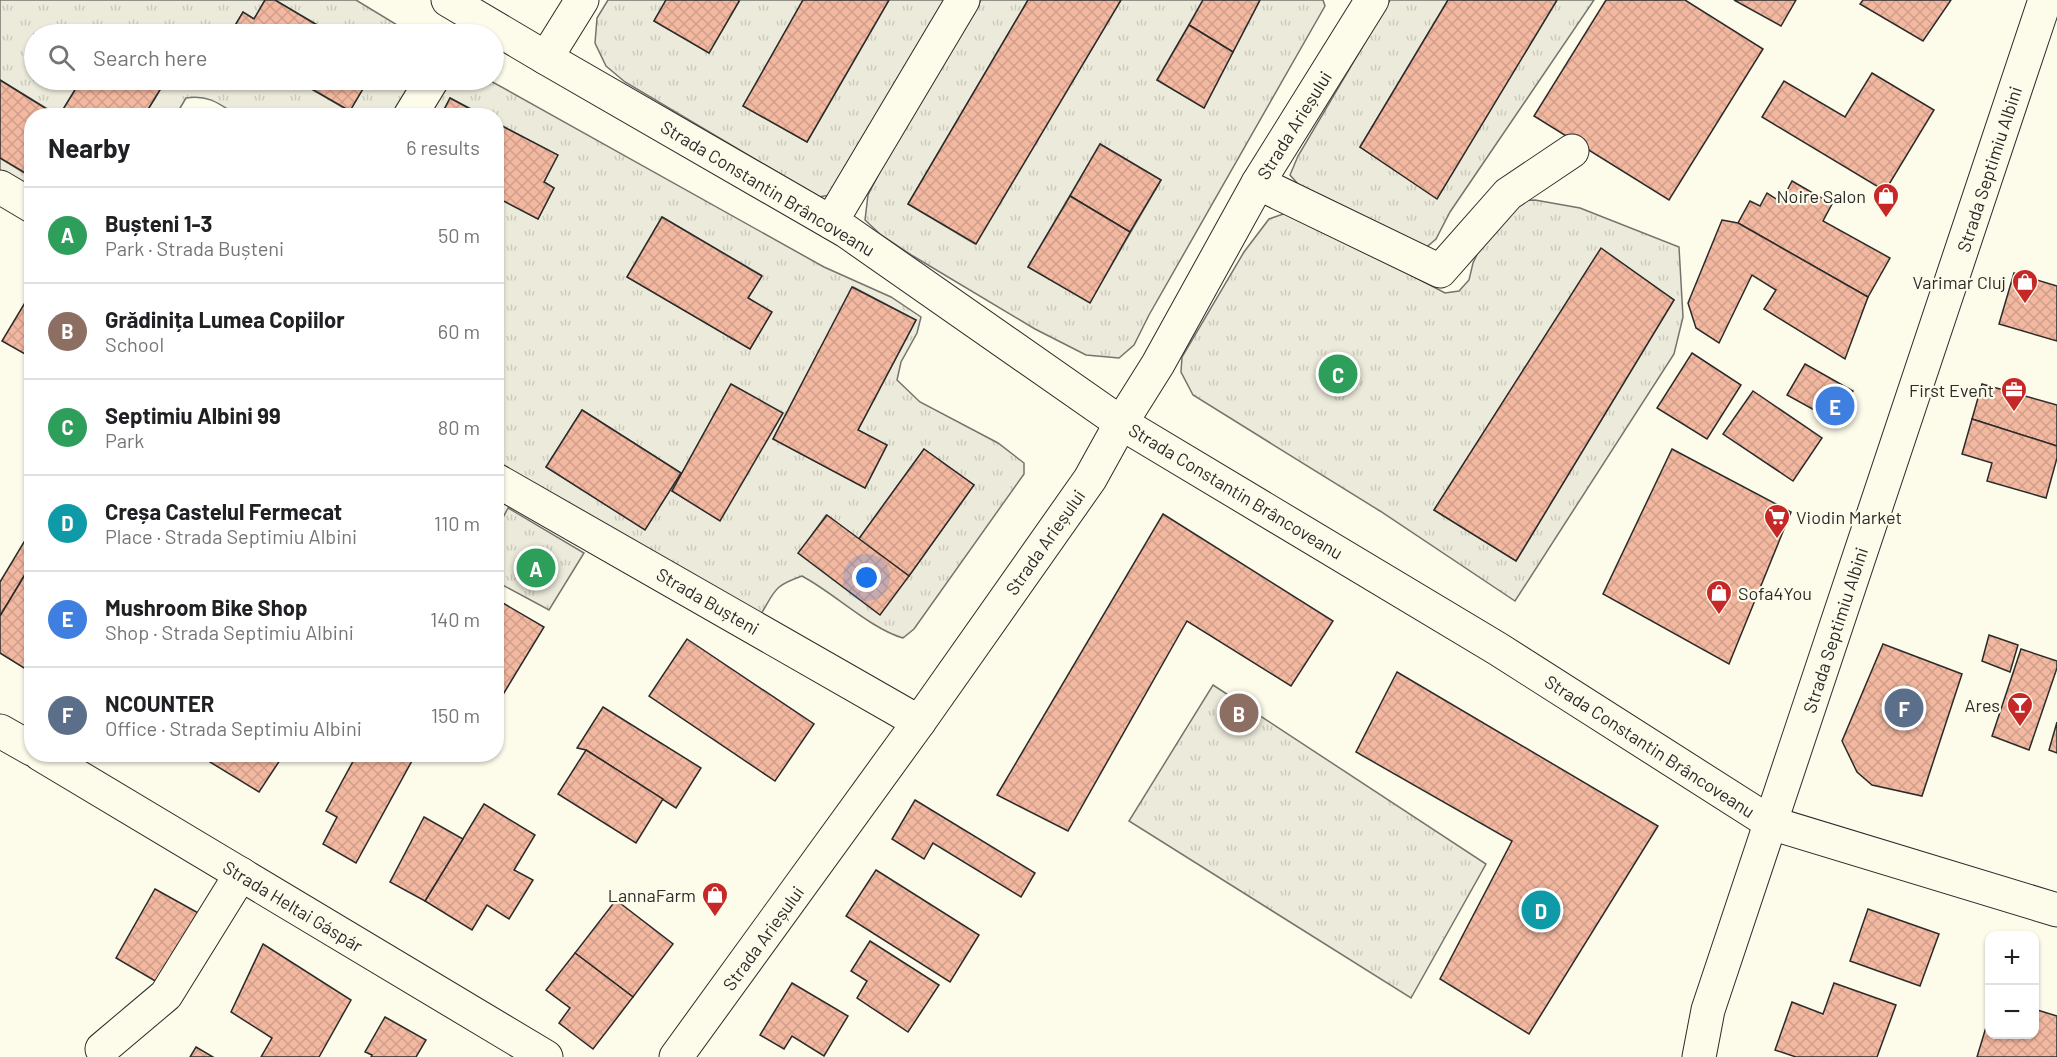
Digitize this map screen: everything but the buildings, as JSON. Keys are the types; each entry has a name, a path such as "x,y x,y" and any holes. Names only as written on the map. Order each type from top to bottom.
{"street":[{"path":"546,58 582,0"},
{"path":"831,222 963,0"},
{"name":"Strada Arieșului","path":"676,1057 919,722 1090,480 1120,423 1158,364 1258,183 1372,0"},
{"name":"Strada Septimiu Albini","path":"1699,1057 1708,1010 2045,0"},
{"name":"Strada Constantin Brâncoveanu","path":"460,16 476,24"},
{"name":"Strada Constantin Brâncoveanu","path":"504,37 546,58 846,231 1120,423 1498,649 1771,823 2057,910"},
{"path":"415,108 426,90"},
{"path":"1258,183 1440,271 1508,194 1572,150"},
{"path":"0,187 24,201"},
{"name":"Strada Bușteni","path":"504,485 919,722"},
{"path":"0,731 24,744"},
{"name":"Strada Heltai Gáspár","path":"53,762 546,1057"},
{"path":"102,1049 166,995 241,874"}],"green space":[{"path":"0,0 265,0 254,19 243,12 236,24 24,24 24,90 75,90 64,108 46,108 0,80"},
{"path":"275,0 356,0 396,24 316,24"},
{"path":"608,0 666,0 654,21 709,53 740,0 803,0 743,106 807,142 889,0 949,0 830,195 819,197 625,82 606,66 595,43 597,18"},
{"path":"981,0 1028,0 908,204 975,244 1121,0 1203,0 1157,80 1204,108 1260,0 1323,0 1325,6 1134,345 1119,358 1086,355 1035,329 880,234 865,220 868,195 886,160","holes":["1100,144 1161,180 1090,302 1028,267"]},
{"path":"1390,0 1448,0 1360,147 1437,198 1557,0 1594,0 1450,212 1436,239 1423,250 1307,194 1290,175 1298,156"},
{"path":"504,88 824,267 891,297 921,317 917,333 901,362 897,380 920,402 998,443 1024,463 1024,474 914,629 903,638 878,627 802,576 777,589 761,614 504,471 504,201 538,219 554,188 544,182 557,155 504,127 504,108 469,108 450,98 445,108 351,108 362,90","holes":["662,217 761,275 748,298 771,313 750,349 627,277","853,287 916,320 858,430 887,445 865,488 773,439","731,384 720,520 672,491","582,410 681,473 645,529 546,467","924,449 974,485 909,576 799,553 826,515 858,540"]},
{"path":"160,90 313,90 344,108 225,108 201,97 186,98 180,108 149,108"},
{"path":"0,158 24,173 24,192 0,178"},
{"path":"1535,200 1580,208 1679,247 1683,317 1674,354 1515,601 1380,511 1193,395 1181,372 1182,357 1244,252 1269,219 1286,213 1445,293 1459,291 1469,280 1473,263 1486,235 1509,201","holes":["1601,249 1674,300 1516,561 1434,510"]},
{"path":"508,508 584,553 549,610 504,586 504,516"},
{"path":"1213,685 1486,864 1411,998 1129,821"}],"place":[{"name":"Noire Salon","path":"1886,219"},
{"name":"Varimar Cluj","path":"2025,305"},
{"name":"Septimiu Albini 99","path":"1338,374"},
{"name":"Mushroom Bike Shop","path":"1835,406"},
{"name":"First Event","path":"2014,413"},
{"name":"Viodin Market","path":"1777,540"},
{"name":"Bușteni 1-3","path":"536,568"},
{"name":"Sofa4You","path":"1719,616"},
{"name":"NCOUNTER","path":"1904,708"},
{"name":"Grădinița Lumea Copiilor","path":"1239,713"},
{"name":"Ares","path":"2020,728"},
{"name":"Creșa Castelul Fermecat","path":"1541,910"},
{"name":"LannaFarm","path":"715,918"}]}
